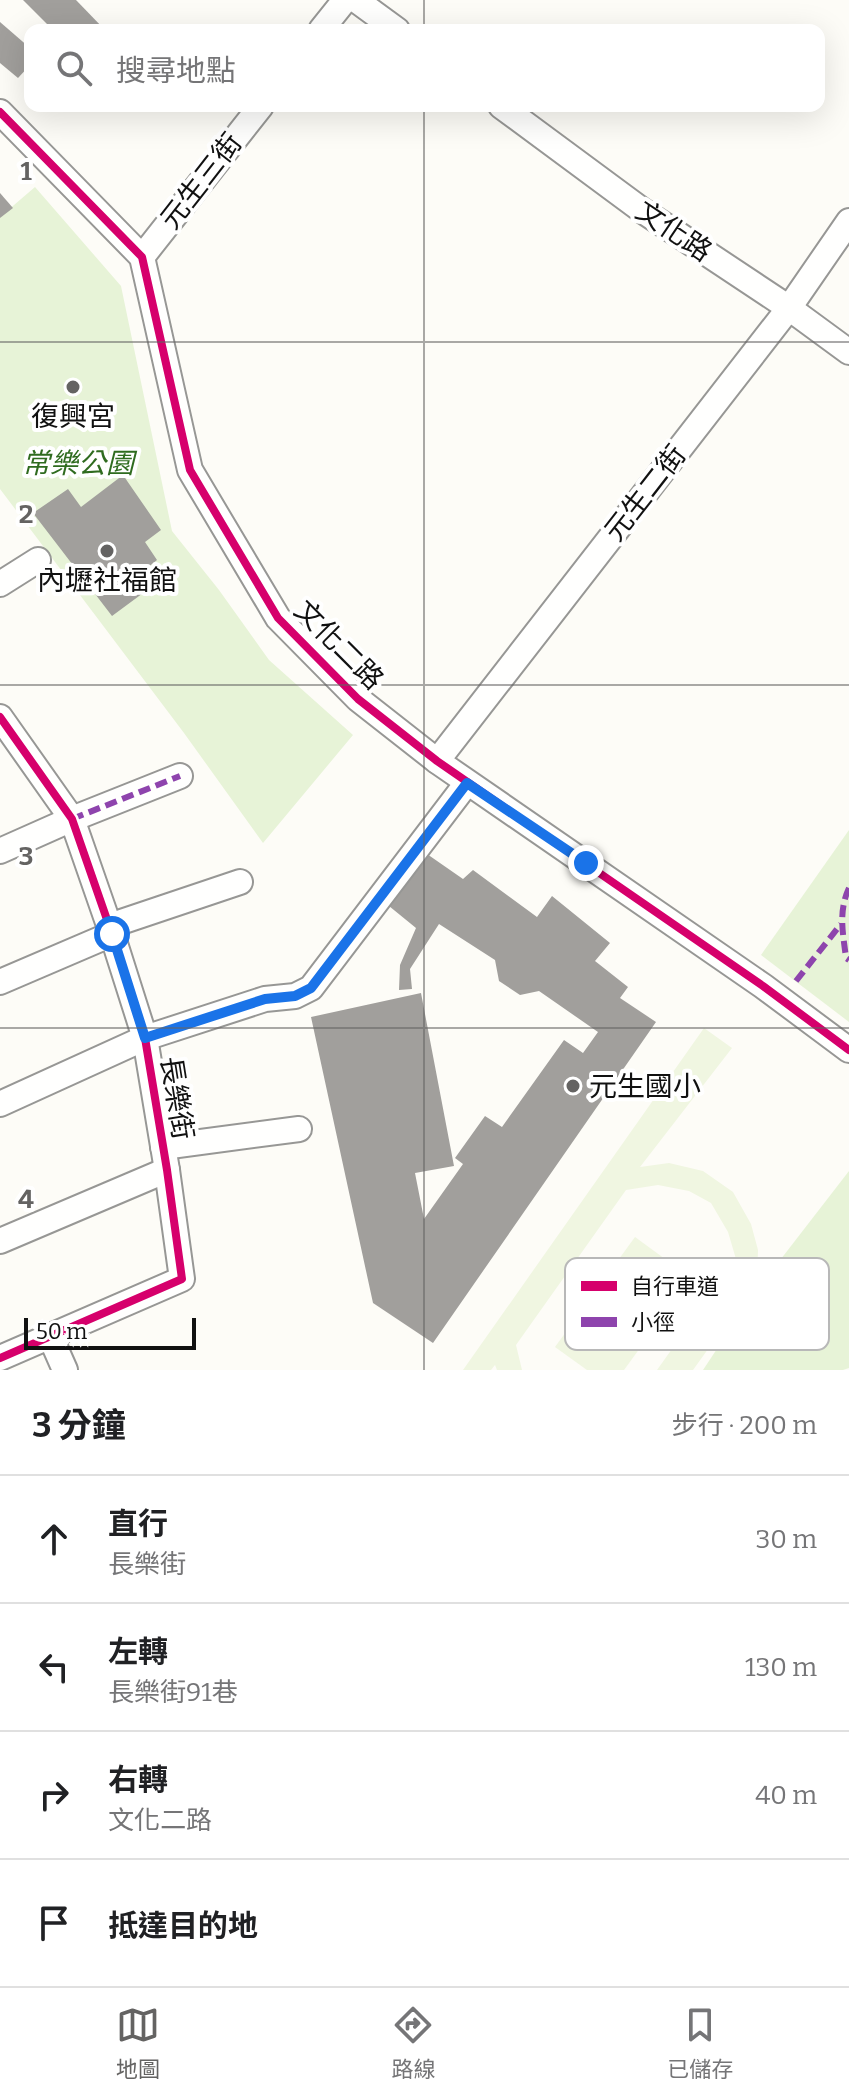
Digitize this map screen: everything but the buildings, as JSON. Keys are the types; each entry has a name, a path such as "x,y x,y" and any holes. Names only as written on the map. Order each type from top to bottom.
{"street":[{"path":"326,24 345,0"},
{"path":"356,0 389,24"},
{"path":"0,112 142,257"},
{"name":"元生三街","path":"142,257 256,112"},
{"name":"文化路","path":"509,112 643,211 789,308 849,352"},
{"name":"元生二街","path":"437,761 789,308 849,221"},
{"name":"文化二路","path":"142,257 190,470 278,618 358,699 437,761 763,986 849,1050"},
{"path":"0,584 38,560"},
{"name":"長樂街","path":"2,723 72,819 112,934 145,1038 182,1279 50,1336"},
{"path":"0,851 180,776"},
{"path":"1,1099 145,1038 265,999 295,996 311,988 467,783"},
{"path":"0,982 112,934 121,922 240,882"},
{"path":"0,1241 165,1159 299,1129"},
{"path":"0,1358 50,1336 65,1370"}],"green space":[{"name":"常樂公園","path":"35,187 121,286 172,531 269,660 353,735 263,843 0,489 0,217"},
{"path":"849,830 849,1022 761,955"},
{"path":"704,1028 732,1048 640,1167 669,1163 703,1171 733,1192 751,1224 758,1258 736,1258 728,1232 711,1203 689,1191 658,1185 626,1190 578,1258 565,1258 565,1276 516,1345 522,1370 497,1370 495,1365 491,1370 463,1370"},
{"path":"849,1171 849,1368 703,1370 716,1350 829,1350 829,1258 782,1258"},
{"path":"635,1237 664,1258 620,1258"},
{"path":"565,1333 565,1350 639,1350 624,1370 587,1370 555,1347"},
{"path":"671,1350 707,1350 693,1370 657,1370"}],"marked path":[{"path":"72,819 180,776"},
{"path":"849,888 842,923 846,958 849,960"},
{"path":"796,981 841,924"}],"cycle path":[{"path":"0,112 142,257 190,470 278,618 358,699 437,761 763,986 849,1050"},
{"path":"0,717 72,819 112,934 145,1038 182,1279 0,1358"}],"place":[{"name":"復興宮","path":"73,387"},
{"name":"內壢社福館","path":"107,551"},
{"name":"元生國小","path":"573,1086"}],"route":[{"path":"112,934 145,1038 265,999 295,996 311,988 467,783 586,863"}]}
